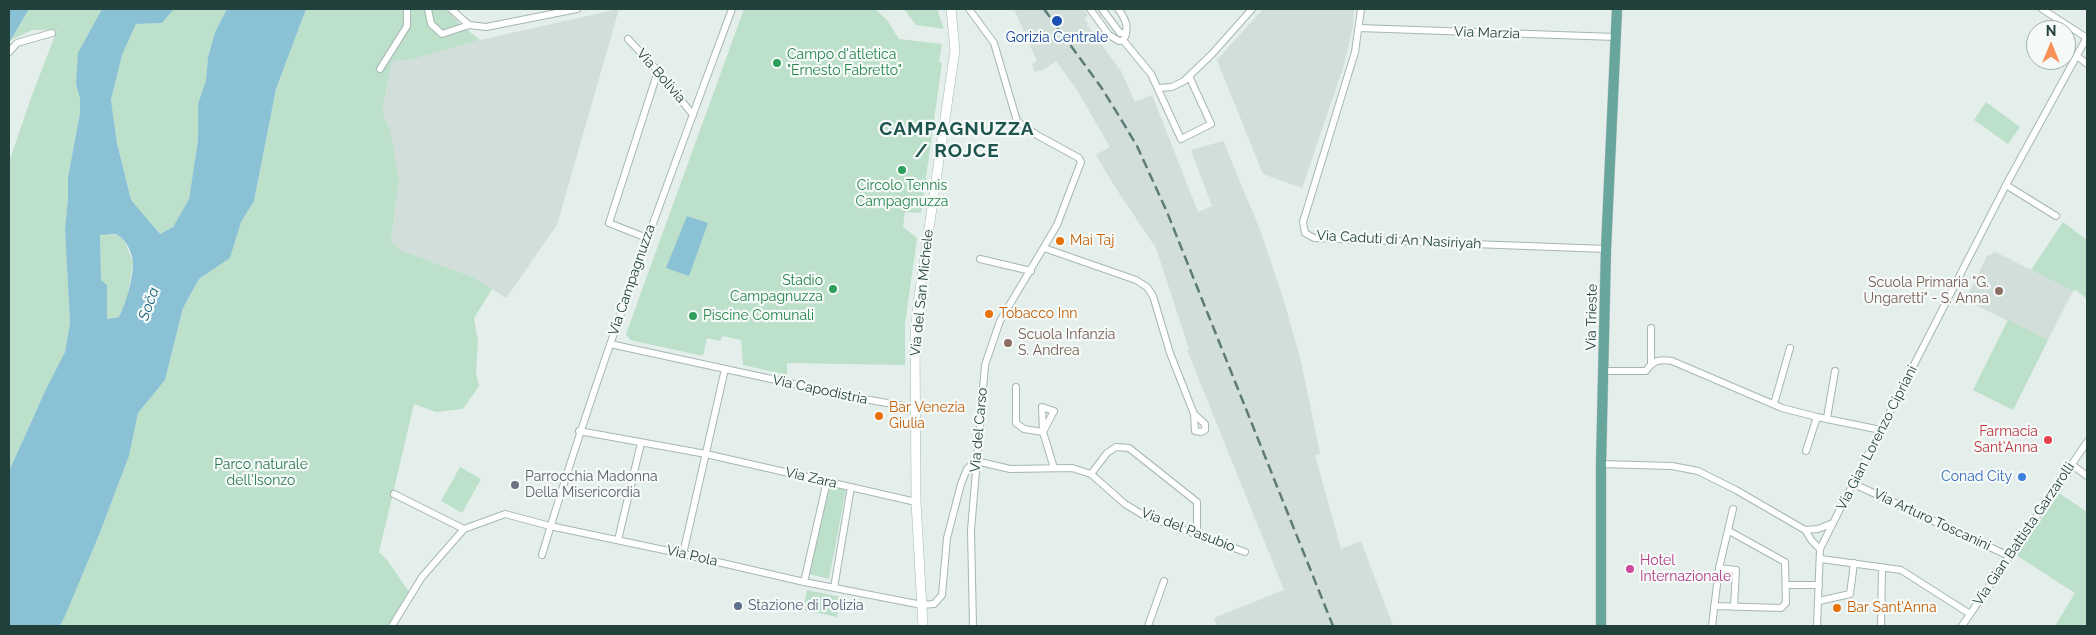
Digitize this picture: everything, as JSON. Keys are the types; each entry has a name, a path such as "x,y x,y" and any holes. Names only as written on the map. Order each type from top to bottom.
{"main road":[{"name":"Via del San Michele","path":"946,9 953,22"},
{"name":"Via del San Michele","path":"923,626 916,502 916,333 919,297 955,50 951,9"},
{"name":"Via Trieste","path":"1601,626 1601,464 1605,371 1606,249 1616,9"}],"street":[{"path":"380,69 407,26 407,9"},
{"path":"428,9 432,24 442,34 469,25 486,27 577,9"},
{"path":"451,9 469,25"},
{"name":"Via Campagnuzza","path":"542,555 579,431 647,238 732,9"},
{"name":"Via del Carso","path":"970,9 994,43 1016,121 1037,136 1079,158 1081,162 1056,225 1000,321 985,365 971,530 972,626"},
{"path":"1090,9 1112,38 1119,41 1125,37"},
{"path":"1102,9 1125,37 1151,74 1181,139 1211,124 1189,76"},
{"path":"1118,9 1125,17 1125,37"},
{"path":"1159,88 1172,87 1184,81 1212,54 1252,9"},
{"name":"Via Caduti di An Nasiriyah","path":"1361,9 1356,52 1303,222 1305,233 1314,238 1606,249"},
{"path":"2042,9 2087,37"},
{"name":"Via Marzia","path":"1359,28 1616,37"},
{"path":"9,52 17,42 52,33"},
{"name":"Via Gian Lorenzo Cipriani","path":"2076,56 2087,37"},
{"name":"Via Bolivia","path":"628,39 658,70 693,115"},
{"path":"2076,56 2087,64"},
{"path":"647,238 609,223 658,70"},
{"name":"Via Gian Lorenzo Cipriani","path":"1805,530 1818,529 1833,523 2006,186 2068,70"},
{"path":"2006,186 2056,216"},
{"path":"1044,248 1136,280 1147,287 1153,296 1170,353 1194,414"},
{"path":"980,259 1030,272"},
{"path":"1605,371 1646,372 1651,363 1651,328"},
{"name":"Via Capodistria","path":"610,344 859,398 915,408"},
{"path":"1774,404 1790,348"},
{"path":"1651,363 1662,359 1672,361 1774,404 1817,417 1881,430"},
{"path":"683,554 725,369"},
{"path":"1827,418 1835,371"},
{"path":"1016,387 1016,423 1024,429 1043,432 1054,468"},
{"path":"1806,451 1817,417"},
{"name":"Via Zara","path":"579,431 706,454 916,502"},
{"name":"Via Gian Battista Garzarolli","path":"1962,626 2087,442"},
{"path":"618,540 641,443"},
{"path":"1091,474 1107,453 1116,447 1129,448 1197,502 1197,535"},
{"path":"922,605 934,604 942,595 947,538 961,484 967,469 976,461"},
{"name":"Via del Pasubio","path":"976,461 1010,470 1072,468 1091,474 1137,512 1245,552"},
{"path":"1601,464 1672,466 1698,471 1736,490 1805,530 1820,549"},
{"path":"2071,464 2087,476"},
{"path":"804,582 828,481"},
{"name":"Via Arturo Toscanini","path":"1854,484 2009,556"},
{"path":"834,588 851,487"},
{"path":"394,494 464,529"},
{"path":"1712,626 1719,568 1733,509"},
{"name":"Via Pola","path":"392,626 422,577 464,529 504,514 550,526 804,582 922,605"},
{"path":"1817,626 1820,549 1833,523"},
{"path":"1714,606 1781,608 1786,603 1785,562 1729,531"},
{"path":"1821,559 1901,570 1970,614"},
{"path":"1819,601 1850,594 1854,563"},
{"path":"1881,626 1882,567"},
{"path":"1719,568 1736,570 1734,607"},
{"path":"1148,626 1164,581"},
{"path":"1786,585 1819,585"}],"shaded area":[{"path":"619,9 557,225 506,298 475,278 400,250 391,243 399,180 382,111 392,61 410,60 480,40"},
{"path":"1014,9 1083,9 1088,15 1084,18 1088,23 1087,25 1121,71 1135,102 1152,95 1198,212 1212,206 1191,150 1223,141 1259,227 1283,298 1301,361 1320,454 1315,455 1341,549 1361,541 1393,626 1217,626 1214,618 1284,590 1187,350 1189,349 1156,248 1096,155 1110,147 1077,90 1056,61 1045,69 1035,72 1032,64 1037,61"},
{"path":"1263,9 1354,9 1353,26 1344,65 1302,188 1263,174 1217,60"},
{"path":"1995,252 2073,291 2048,340 1977,306 1968,295 1987,256"}],"green space":[{"path":"29,9 102,9 76,84 80,99 80,113 68,177 65,229 70,323 65,352 9,471 9,162 57,30 32,30 11,40"},
{"path":"174,9 227,9 215,32 208,57 206,80 198,104 198,140 189,199 173,227 160,234 131,200 117,143 111,100 122,55 136,24 162,23"},
{"name":"Parco naturale dell'Isonzo","path":"306,9 446,9 460,24 480,40 410,60 392,61 382,111 391,134 399,180 391,242 400,250 475,278 492,289 474,318 478,341 476,373 479,386 463,409 436,412 414,404 379,552 388,561 411,595 392,626 60,626 99,535 129,456 138,413 165,380 183,308 199,279 230,258 241,222 254,201 276,89"},
{"path":"744,9 875,9 887,20 899,39 942,44 939,62 942,63 921,213 905,212 903,227 917,238 905,324 905,365 787,363 787,375 743,365 741,340 723,336 720,341 707,338 703,356 630,340 626,334"},
{"path":"904,9 937,9 944,29 916,25"},
{"path":"1986,102 2020,127 2008,144 1974,120"},
{"path":"2063,222 2087,240 2087,299 2076,290 2073,291 2031,270"},
{"path":"100,234 119,235 124,240 133,262 126,305 119,317 106,319 107,286 101,280"},
{"path":"2008,320 2048,340 2013,410 1973,390"},
{"path":"460,467 481,479 462,513 441,501"},
{"path":"830,485 846,489 829,579 809,574"},
{"path":"2059,493 2087,512 2087,626 2055,626 2075,593 2016,555"},
{"path":"807,590 841,597 837,617 803,610"}],"water":[{"path":"11,9 29,9 9,43 9,13"},
{"name":"Soča","path":"102,9 174,9 162,23 136,24 122,55 111,100 117,143 131,200 160,234 173,227 189,199 198,140 198,104 206,80 208,57 215,32 227,9 306,9 276,89 254,201 241,222 230,258 199,279 183,308 165,380 138,413 129,456 65,616 60,626 9,626 9,471 65,352 70,323 65,229 68,177 80,113 80,99 76,84 78,53","holes":["100,235 119,235 128,246 132,255 132,276 122,312 119,317 107,319 107,285 101,280"]},
{"path":"687,216 708,223 689,276 666,268"}],"railway":[{"path":"1044,9 1101,87 1137,146 1167,212 1333,626"}],"place":[{"name":"Gorizia Centrale","path":"1057,21"},
{"name":"Campo d'atletica \"Ernesto Fabretto\"","path":"777,63"},
{"name":"Circolo Tennis Campagnuzza","path":"902,170"},
{"name":"Mai Taj","path":"1060,241"},
{"name":"Stadio Campagnuzza","path":"833,289"},
{"name":"Scuola Primaria \"G. Ungaretti\" - S. Anna","path":"1999,291"},
{"name":"Tobacco Inn","path":"989,314"},
{"name":"Piscine Comunali","path":"693,316"},
{"name":"Scuola Infanzia S. Andrea","path":"1008,343"},
{"name":"Bar Venezia Giulia","path":"879,416"},
{"name":"Farmacia Sant'Anna","path":"2048,440"},
{"name":"Conad City","path":"2022,477"},
{"name":"Parrocchia Madonna Della Misericordia","path":"515,485"},
{"name":"Hotel Internazionale","path":"1630,569"},
{"name":"Stazione di Polizia","path":"738,606"},
{"name":"Bar Sant'Anna","path":"1837,608"}],"district":[{"name":"CAMPAGNUZZA / ROJCE","path":"957,140"}]}
